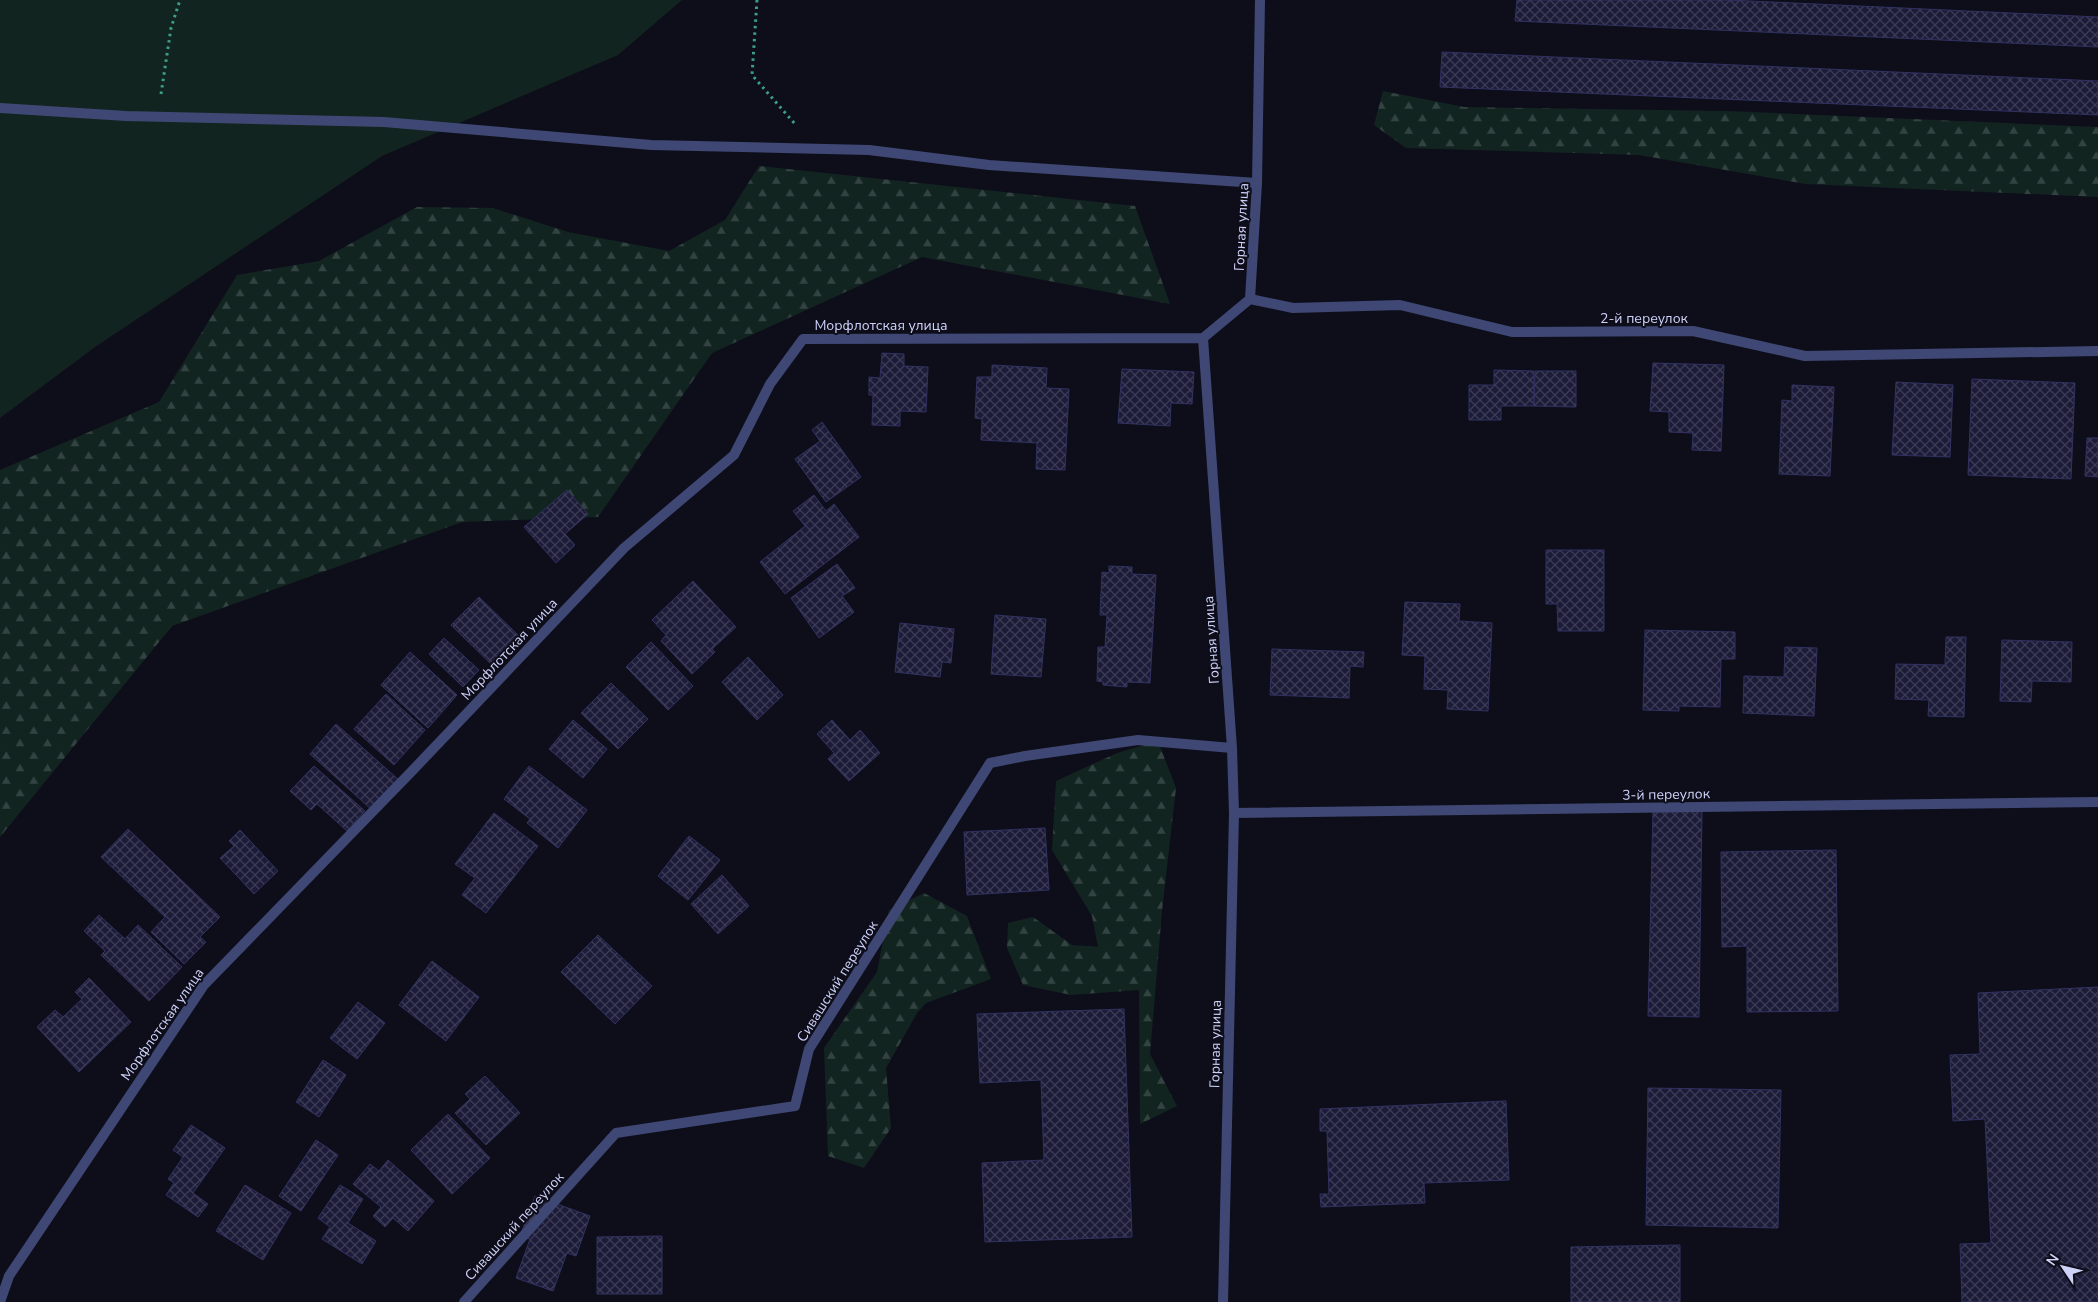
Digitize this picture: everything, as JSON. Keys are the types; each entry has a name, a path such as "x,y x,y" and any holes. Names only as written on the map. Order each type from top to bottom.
{"street":[{"name":"Горная улица","path":"1250,299 1257,183 1260,0"},
{"path":"0,108 158,116 384,122 651,146 868,150 989,165 1257,183"},
{"path":"1203,338 1250,299"},
{"name":"2-й переулок","path":"1250,299 1293,308 1400,305 1512,332 1693,331 1805,356 2098,351"},
{"name":"Морфлотская улица","path":"0,1302 9,1276 204,984 412,772 624,548 734,455 770,384 803,338 1203,338"},
{"name":"Горная улица","path":"1203,338 1232,748 1234,813 1223,1302"},
{"name":"Сивашский переулок","path":"464,1302 616,1133 795,1106 809,1050 990,763 1025,756 1138,740 1232,748"},
{"name":"3-й переулок","path":"1234,813 2098,802"}],"path":[{"path":"158,116 171,28 180,0"},
{"path":"757,0 752,75 818,148"}],"green space":[{"path":"0,0 682,0 618,55 382,156 95,347 0,418"},
{"path":"1383,91 1464,107 1727,111 2098,127 2098,197 1806,184 1639,155 1406,148 1374,125"},
{"path":"759,166 1135,206 1170,304 922,257 712,353 598,517 462,522 172,626 0,837 0,470 159,402 237,275 319,261 417,207 493,208 568,232 669,251 725,220"},
{"path":"1158,741 1176,788 1162,911 1150,1054 1177,1106 1140,1124 1139,990 1071,995 1023,985 1007,948 1008,923 1033,917 1072,945 1098,947 1092,916 1052,850 1056,781 1117,753"},
{"path":"924,893 967,916 991,979 926,1003 917,1013 886,1068 891,1128 864,1168 828,1156 824,1048 877,972 889,910"}],"building":[{"path":"1517,0 1728,0 2098,17 2098,47 1515,21"},
{"path":"1442,52 2098,81 2098,115 1440,87"},
{"path":"882,353 904,354 904,366 928,367 926,412 900,411 900,426 872,425 873,395 869,395 869,377 880,378"},
{"path":"1653,363 1724,365 1721,451 1692,450 1693,433 1669,432 1669,412 1650,411"},
{"path":"992,365 1047,368 1046,388 1069,389 1065,470 1036,469 1037,443 981,440 982,419 975,418 977,377 992,377"},
{"path":"1122,369 1194,372 1192,404 1171,403 1170,426 1118,423"},
{"path":"1494,370 1534,371 1534,406 1501,406 1501,420 1469,420 1469,385 1494,385"},
{"path":"1535,371 1576,371 1576,407 1534,406"},
{"path":"1972,379 2075,383 2071,479 1968,475"},
{"path":"1896,382 1953,385 1950,457 1892,455"},
{"path":"1792,385 1834,387 1830,476 1779,474 1782,400 1792,401"},
{"path":"822,422 861,477 826,502 795,459 820,441 812,430"},
{"path":"2087,438 2098,438 2098,477 2085,476"},
{"path":"567,490 588,514 565,534 575,545 556,563 524,527"},
{"path":"814,495 826,511 834,504 859,537 785,594 760,562 805,526 793,511"},
{"path":"1546,550 1604,550 1604,631 1558,631 1557,604 1546,604"},
{"path":"837,564 855,588 842,596 854,612 819,638 791,598"},
{"path":"1109,566 1132,567 1132,574 1156,575 1150,683 1127,682 1127,687 1103,685 1103,682 1097,681 1098,647 1105,647 1107,615 1100,615 1102,572 1109,573"},
{"path":"693,581 736,627 712,649 715,652 692,674 661,641 666,635 652,620"},
{"path":"479,597 520,637 492,665 451,625"},
{"path":"1405,602 1460,604 1459,621 1492,623 1488,711 1447,709 1448,690 1424,689 1425,656 1402,655"},
{"path":"995,615 1046,619 1041,677 991,674"},
{"path":"900,623 954,629 951,663 942,662 940,677 895,672"},
{"path":"1645,630 1735,632 1735,659 1721,659 1720,707 1679,706 1679,711 1643,710"},
{"path":"1946,637 1966,637 1964,717 1928,716 1929,700 1895,699 1896,664 1945,665"},
{"path":"444,638 479,670 463,687 429,654"},
{"path":"2002,640 2072,642 2071,682 2032,681 2031,702 2000,701"},
{"path":"651,642 693,686 668,710 626,667"},
{"path":"1785,647 1817,648 1814,716 1743,713 1744,676 1784,677"},
{"path":"1272,649 1364,652 1363,667 1350,666 1349,698 1270,695"},
{"path":"410,652 457,695 428,728 381,685"},
{"path":"748,657 783,695 757,720 722,682"},
{"path":"611,683 648,719 618,749 581,713"},
{"path":"386,694 425,730 394,765 354,729"},
{"path":"573,720 607,749 583,778 549,749"},
{"path":"832,720 850,740 860,730 880,753 849,781 828,759 834,753 817,734"},
{"path":"336,724 399,780 372,810 310,754"},
{"path":"314,766 365,811 347,831 317,804 311,810 290,791"},
{"path":"529,766 587,810 558,848 527,823 530,819 504,799"},
{"path":"1653,811 1702,811 1699,1017 1648,1016"},
{"path":"494,813 538,846 486,913 462,895 475,878 455,864"},
{"path":"1045,828 1049,890 967,895 964,832"},
{"path":"128,829 220,917 200,937 206,942 184,964 151,932 165,917 101,857"},
{"path":"240,830 278,871 254,894 220,858 234,846 229,841"},
{"path":"689,836 720,860 688,900 658,876"},
{"path":"1836,850 1838,1011 1747,1012 1747,946 1722,947 1721,852"},
{"path":"722,875 749,906 718,934 691,904"},
{"path":"99,915 125,939 138,925 182,967 149,1001 101,955 105,951 84,931"},
{"path":"598,935 652,986 615,1024 561,972"},
{"path":"432,961 479,997 446,1041 399,1005"},
{"path":"89,978 131,1022 79,1072 37,1027 55,1010 63,1017 82,999 75,992"},
{"path":"2098,987 2098,1302 1962,1302 1960,1244 1991,1243 1985,1119 1953,1121 1950,1055 1980,1054 1978,993"},
{"path":"358,1002 385,1023 357,1059 330,1038"},
{"path":"1124,1009 1132,1237 985,1242 982,1163 1044,1160 1041,1080 980,1083 977,1014"},
{"path":"323,1060 346,1075 319,1117 296,1102"},
{"path":"485,1076 520,1113 486,1145 455,1113 470,1099 465,1094"},
{"path":"1648,1088 1781,1090 1778,1228 1646,1225"},
{"path":"1506,1101 1509,1180 1424,1183 1425,1203 1321,1207 1320,1194 1329,1194 1327,1131 1320,1131 1320,1109"},
{"path":"448,1114 490,1158 452,1194 411,1150"},
{"path":"191,1125 225,1148 193,1193 208,1204 198,1217 166,1195 174,1183 168,1179 183,1157 173,1150"},
{"path":"316,1140 338,1155 301,1211 279,1196"},
{"path":"388,1160 434,1201 408,1231 393,1218 385,1227 373,1216 381,1207 353,1184 370,1164 379,1171"},
{"path":"245,1185 291,1213 263,1260 216,1231"},
{"path":"340,1185 363,1199 348,1223 376,1241 362,1264 322,1239 330,1227 318,1218"},
{"path":"535,1196 590,1216 576,1256 567,1253 553,1291 516,1278 530,1239 520,1236"},
{"path":"662,1236 662,1294 597,1294 597,1237"},
{"path":"1680,1245 1680,1302 1571,1302 1571,1247"}]}
